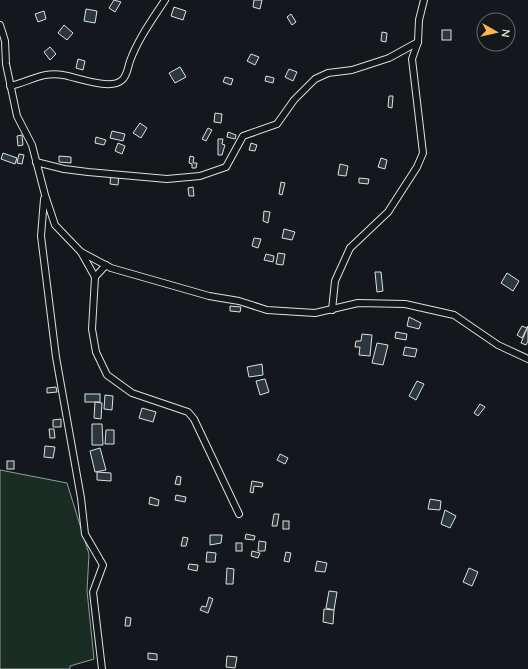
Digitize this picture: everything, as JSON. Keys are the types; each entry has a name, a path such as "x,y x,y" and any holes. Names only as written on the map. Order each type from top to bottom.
{"street":[{"path":"10,86 23,83 33,77 50,73 101,84 116,84 122,81 126,76 136,44 165,0"},
{"path":"332,310 335,281 350,248 388,212 418,167 423,153 412,59 418,42 419,20 424,0"},
{"path":"0,25 5,41 6,64 17,116 32,145 45,195 55,225 81,252 95,277 92,329 96,352 107,375 132,393 188,412 194,419 239,514"},
{"path":"36,162 64,169 111,175 168,179 200,176 226,167 243,136 277,124 294,100 315,79 328,73 352,70 389,58 418,42"},
{"path":"45,195 41,236 56,358 86,534 103,565 94,592 102,669"},
{"path":"81,252 106,265 175,287 209,296 239,301 267,310 316,314 358,303 405,304 454,315 498,345 528,359"},
{"path":"95,277 106,265"}],"green space":[{"path":"0,470 67,483 89,554 87,591 94,659 70,666 70,669 0,669"}],"building":[{"path":"114,0 121,2 115,12 109,8"},
{"path":"254,0 262,0 260,9 253,7"},
{"path":"174,7 186,11 183,20 171,16"},
{"path":"86,9 97,11 95,23 84,21"},
{"path":"44,11 46,19 38,22 35,14"},
{"path":"291,14 296,22 292,25 287,17"},
{"path":"64,25 73,33 67,40 58,33"},
{"path":"442,30 451,30 451,40 442,40"},
{"path":"382,32 387,33 386,42 381,41"},
{"path":"50,47 56,54 50,60 44,52"},
{"path":"251,54 259,57 255,65 247,61"},
{"path":"78,59 85,61 83,70 76,68"},
{"path":"180,67 186,77 175,83 169,73"},
{"path":"289,69 297,72 293,81 285,77"},
{"path":"266,76 274,78 273,83 265,81"},
{"path":"225,77 233,79 231,85 223,82"},
{"path":"389,96 393,96 392,108 388,107"},
{"path":"215,113 222,114 221,123 214,122"},
{"path":"140,123 147,128 141,138 133,133"},
{"path":"208,128 212,130 206,141 202,139"},
{"path":"112,131 125,134 123,141 110,138"},
{"path":"228,132 236,135 235,139 227,137"},
{"path":"22,135 23,145 18,146 17,136"},
{"path":"96,137 106,140 104,145 95,143"},
{"path":"218,139 223,139 222,144 225,145 222,155 218,155"},
{"path":"118,143 125,146 122,154 115,151"},
{"path":"251,143 257,145 255,151 249,150"},
{"path":"3,153 17,158 15,164 1,159"},
{"path":"19,154 24,155 22,164 17,163"},
{"path":"59,156 71,157 71,163 59,162"},
{"path":"190,156 194,157 193,163 197,163 196,168 192,168 192,164 189,163"},
{"path":"381,158 387,160 385,169 378,167"},
{"path":"340,164 348,166 346,176 338,175"},
{"path":"111,174 119,175 118,185 110,184"},
{"path":"359,178 369,179 368,184 359,183"},
{"path":"281,182 285,183 282,195 279,194"},
{"path":"193,187 194,196 189,196 188,188"},
{"path":"264,211 270,212 268,223 263,221"},
{"path":"284,229 295,232 292,240 282,238"},
{"path":"254,238 261,239 258,248 252,246"},
{"path":"278,253 285,254 283,265 276,264"},
{"path":"266,254 274,256 273,262 264,260"},
{"path":"375,272 381,272 383,291 377,292"},
{"path":"507,273 519,281 513,291 501,283"},
{"path":"230,306 241,307 240,312 230,311"},
{"path":"409,317 421,323 419,329 407,326"},
{"path":"522,326 527,328 522,338 517,335"},
{"path":"528,326 528,341 526,345 521,343"},
{"path":"396,332 407,334 406,340 395,338"},
{"path":"362,334 372,335 370,356 359,355 360,347 355,347 356,341 361,341"},
{"path":"377,343 388,345 383,365 372,363"},
{"path":"405,347 417,349 415,357 403,355"},
{"path":"262,364 263,375 249,377 247,367"},
{"path":"265,379 269,392 260,395 256,381"},
{"path":"417,381 424,384 416,400 409,396"},
{"path":"56,387 57,392 47,393 47,388"},
{"path":"85,394 100,394 100,402 85,402"},
{"path":"105,395 113,396 112,410 104,409"},
{"path":"95,402 102,403 101,419 94,418"},
{"path":"480,404 485,407 478,416 474,413"},
{"path":"142,408 156,412 153,422 139,418"},
{"path":"61,419 61,427 53,427 53,420"},
{"path":"92,424 102,424 103,445 92,445"},
{"path":"49,429 54,429 55,438 50,438"},
{"path":"106,430 114,430 114,444 105,444"},
{"path":"45,446 55,447 53,458 44,457"},
{"path":"100,448 106,470 95,472 90,451"},
{"path":"280,454 288,458 285,464 277,460"},
{"path":"7,461 14,461 14,469 7,469"},
{"path":"97,472 111,473 111,481 97,480"},
{"path":"177,476 181,477 180,485 175,484"},
{"path":"252,481 263,483 262,487 254,486 253,493 250,492"},
{"path":"176,495 186,497 185,502 175,500"},
{"path":"150,497 159,500 158,506 149,504"},
{"path":"430,499 441,501 440,510 428,509"},
{"path":"445,510 456,516 450,528 441,524"},
{"path":"274,514 279,514 277,526 272,526"},
{"path":"283,521 289,521 289,529 283,529"},
{"path":"246,534 255,536 254,540 245,539"},
{"path":"210,535 222,535 221,543 210,545"},
{"path":"183,537 188,538 186,546 181,546"},
{"path":"259,541 266,542 265,551 258,551"},
{"path":"236,543 242,543 242,551 236,551"},
{"path":"252,551 260,553 258,558 251,556"},
{"path":"207,552 216,553 215,562 206,562"},
{"path":"286,552 291,553 289,562 284,561"},
{"path":"317,561 327,563 325,572 315,571"},
{"path":"189,564 198,565 197,571 188,569"},
{"path":"227,568 234,569 233,584 226,584"},
{"path":"469,568 478,572 472,586 463,582"},
{"path":"329,591 337,592 334,610 326,608"},
{"path":"209,597 213,599 208,613 200,610 202,606 206,607"},
{"path":"324,609 334,610 333,624 323,622"},
{"path":"126,617 131,618 130,626 125,626"},
{"path":"148,653 157,654 157,660 148,659"},
{"path":"227,656 237,657 235,668 226,667"}]}
